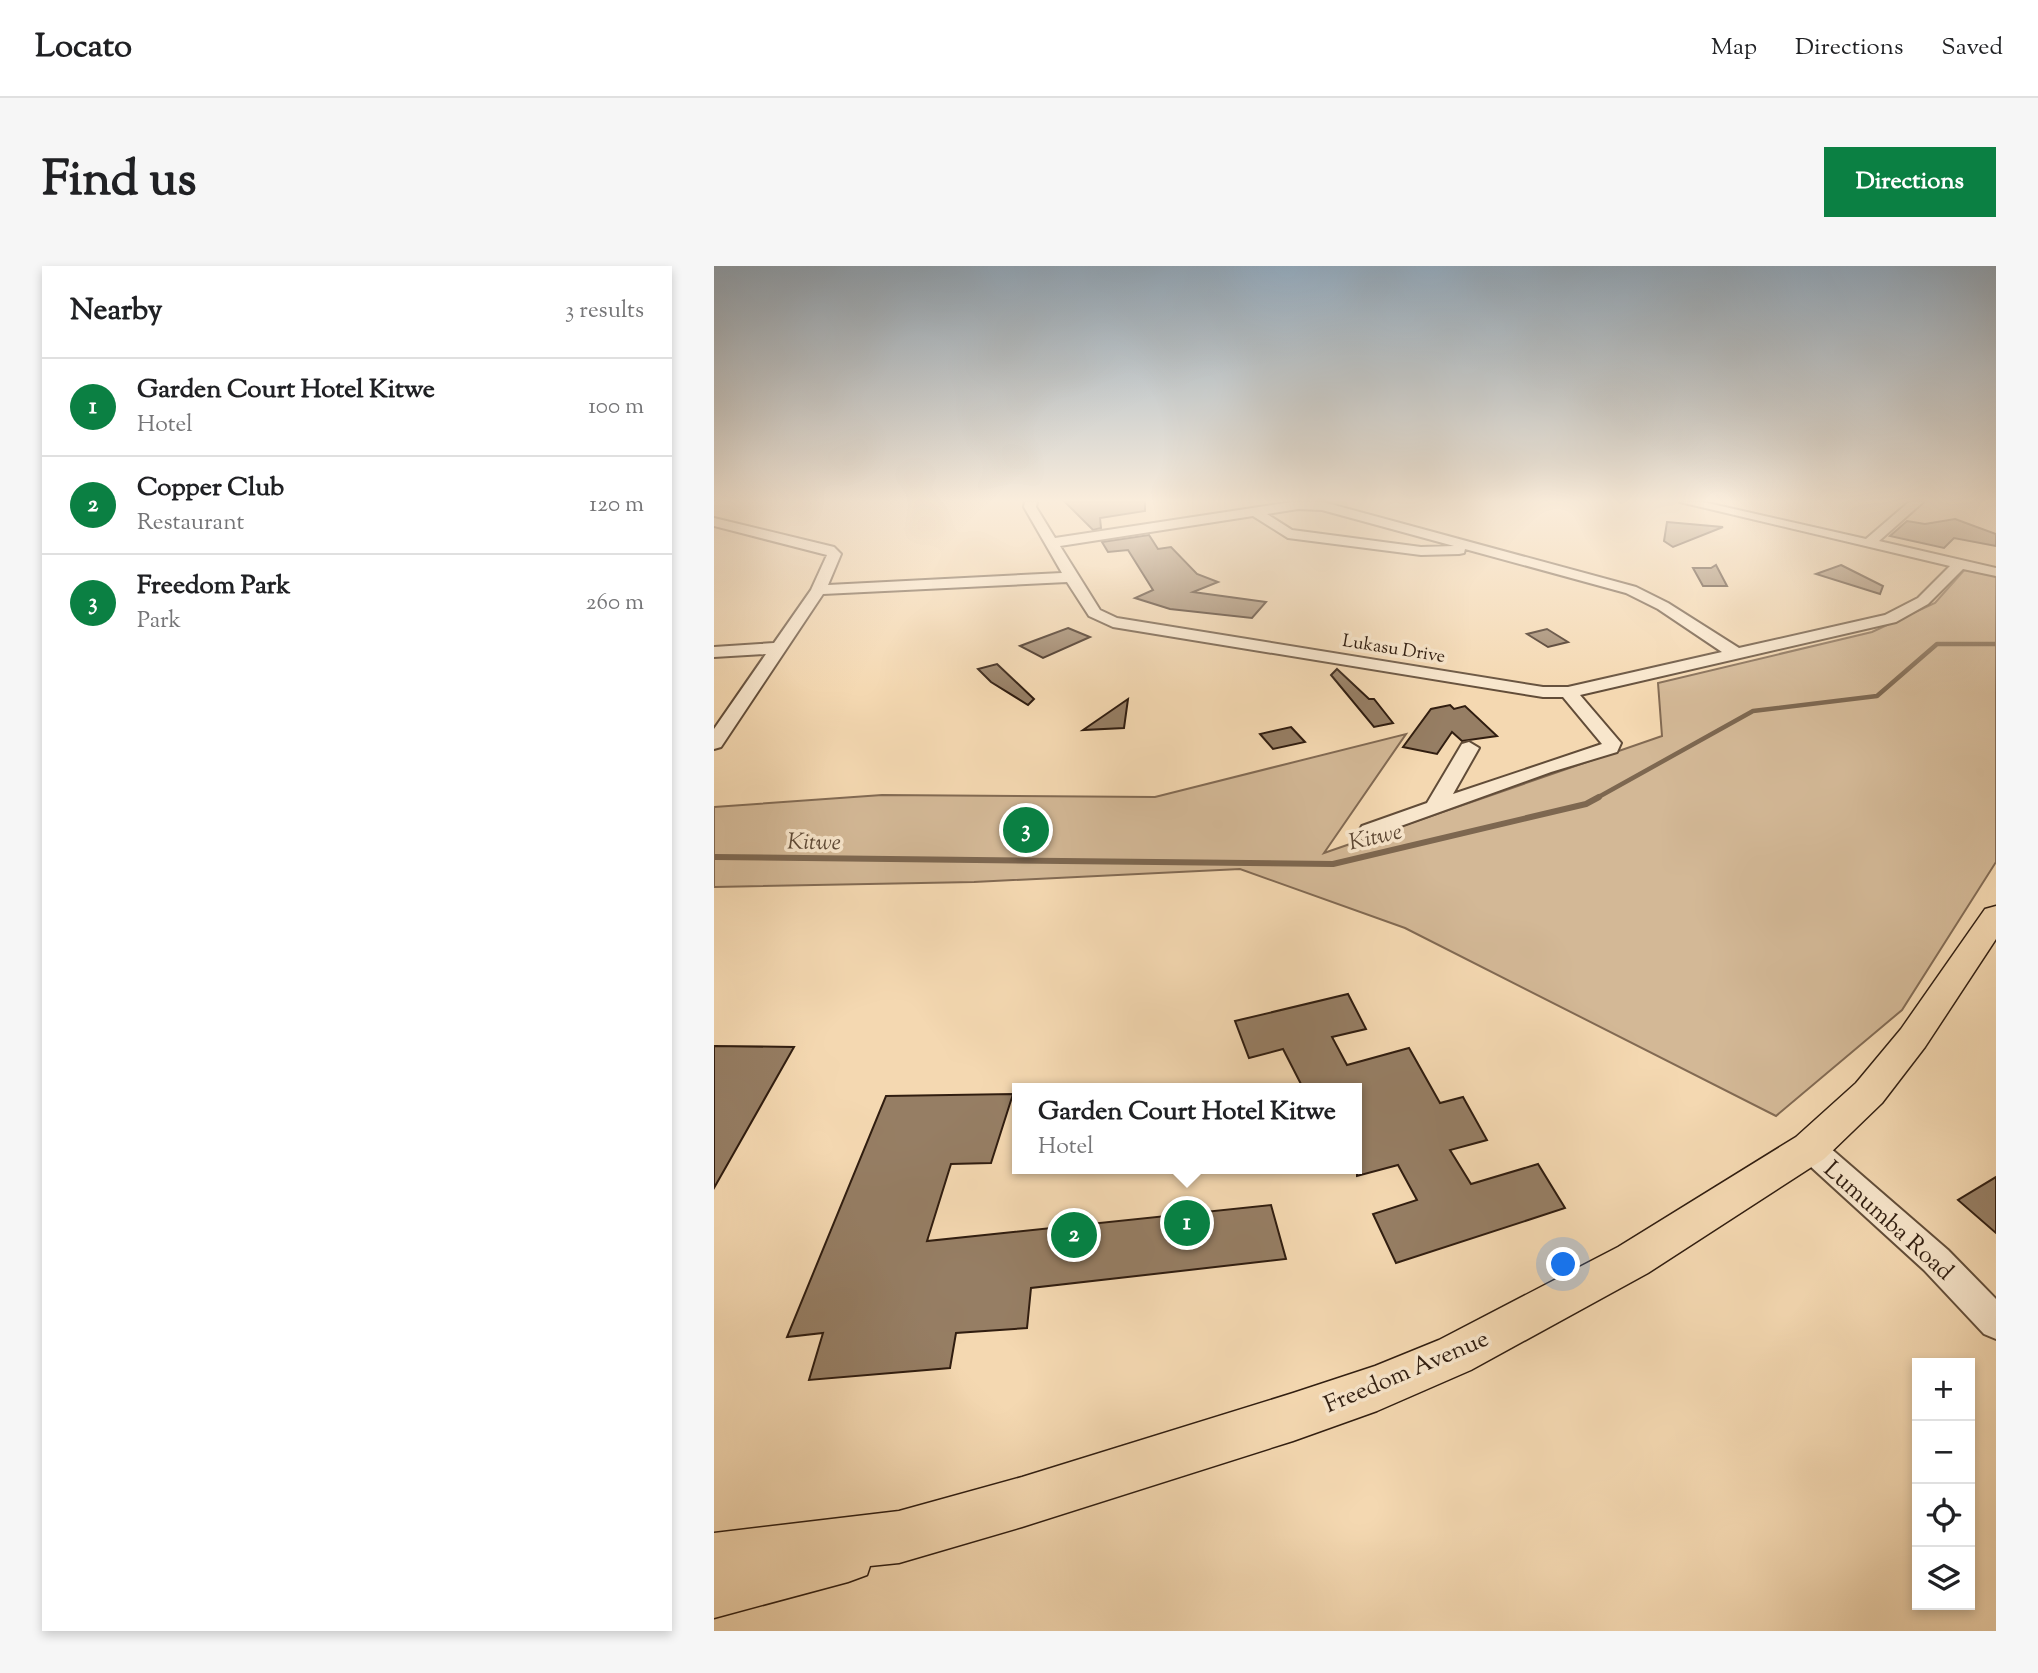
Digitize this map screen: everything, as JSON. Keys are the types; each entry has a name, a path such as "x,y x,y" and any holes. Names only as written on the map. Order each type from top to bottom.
{"main road":[{"name":"Freedom Avenue","path":"714,1559 899,1537 1022,1502 1293,1417 1377,1388 1455,1355 1633,1260 1810,1148 1877,1084 1913,1038 1996,916"},
{"path":"714,1591 835,1561 899,1537"}],"street":[{"path":"714,743 780,649 831,566"},
{"name":"Lukasu Drive","path":"1064,566 1094,613 1113,622 1543,692 1568,692 1898,615 1923,601 1958,566"},
{"path":"1539,566 1647,597 1735,654"},
{"path":"1968,566 1996,572"},
{"path":"818,590 1071,577"},
{"path":"714,652 780,649"},
{"path":"1370,831 1544,768 1610,748 1612,743 1606,732 1568,692"},
{"path":"1434,809 1469,748"},
{"name":"Lumumba Road","path":"1810,1148 1936,1260 1996,1324"}],"shaded area":[{"path":"1967,567 1996,575 1996,862 1902,1010 1776,1116 1405,928 1240,869 974,882 714,887 714,807 882,795 1155,797 1406,734 1324,853 1662,736 1658,683 1872,632 1935,603"}],"building":[{"path":"1138,566 1189,566 1197,574 1218,582 1193,592 1266,602 1252,618 1170,609 1135,598 1153,590"},
{"path":"1716,566 1727,586 1703,586 1693,568"},
{"path":"1842,566 1883,586 1880,594 1816,574"},
{"path":"1068,628 1090,637 1043,658 1020,646"},
{"path":"1547,629 1568,642 1548,647 1527,634"},
{"path":"997,664 1034,699 1028,705 991,682 978,669"},
{"path":"1337,669 1369,699 1374,699 1393,723 1374,727 1331,675"},
{"path":"1128,699 1124,728 1083,730"},
{"path":"1450,705 1454,709 1465,706 1497,736 1462,741 1452,732 1437,754 1403,747 1431,709"},
{"path":"1291,727 1305,742 1273,749 1260,734"},
{"path":"1348,994 1366,1029 1332,1037 1347,1065 1409,1048 1440,1103 1463,1097 1487,1140 1450,1150 1471,1184 1538,1164 1565,1208 1396,1263 1373,1214 1417,1200 1398,1165 1357,1176 1362,1174 1362,1083 1300,1083 1283,1049 1249,1058 1235,1021"},
{"path":"714,1046 794,1047 714,1188"},
{"path":"1012,1094 991,1163 951,1164 927,1241 1271,1205 1286,1259 1031,1288 1027,1328 956,1333 950,1368 809,1380 823,1333 787,1337 886,1096"},
{"path":"1996,1177 1996,1233 1958,1200"}],"waterway":[{"name":"Kitwe","path":"1595,799 1753,711 1877,696 1937,644 1996,644"},
{"name":"Kitwe","path":"714,857 1333,864 1586,804 1599,797"}],"place":[{"name":"Freedom Park","path":"1026,830"},
{"name":"Garden Court Hotel Kitwe","path":"1187,1223"},
{"name":"Copper Club","path":"1074,1235"}]}
